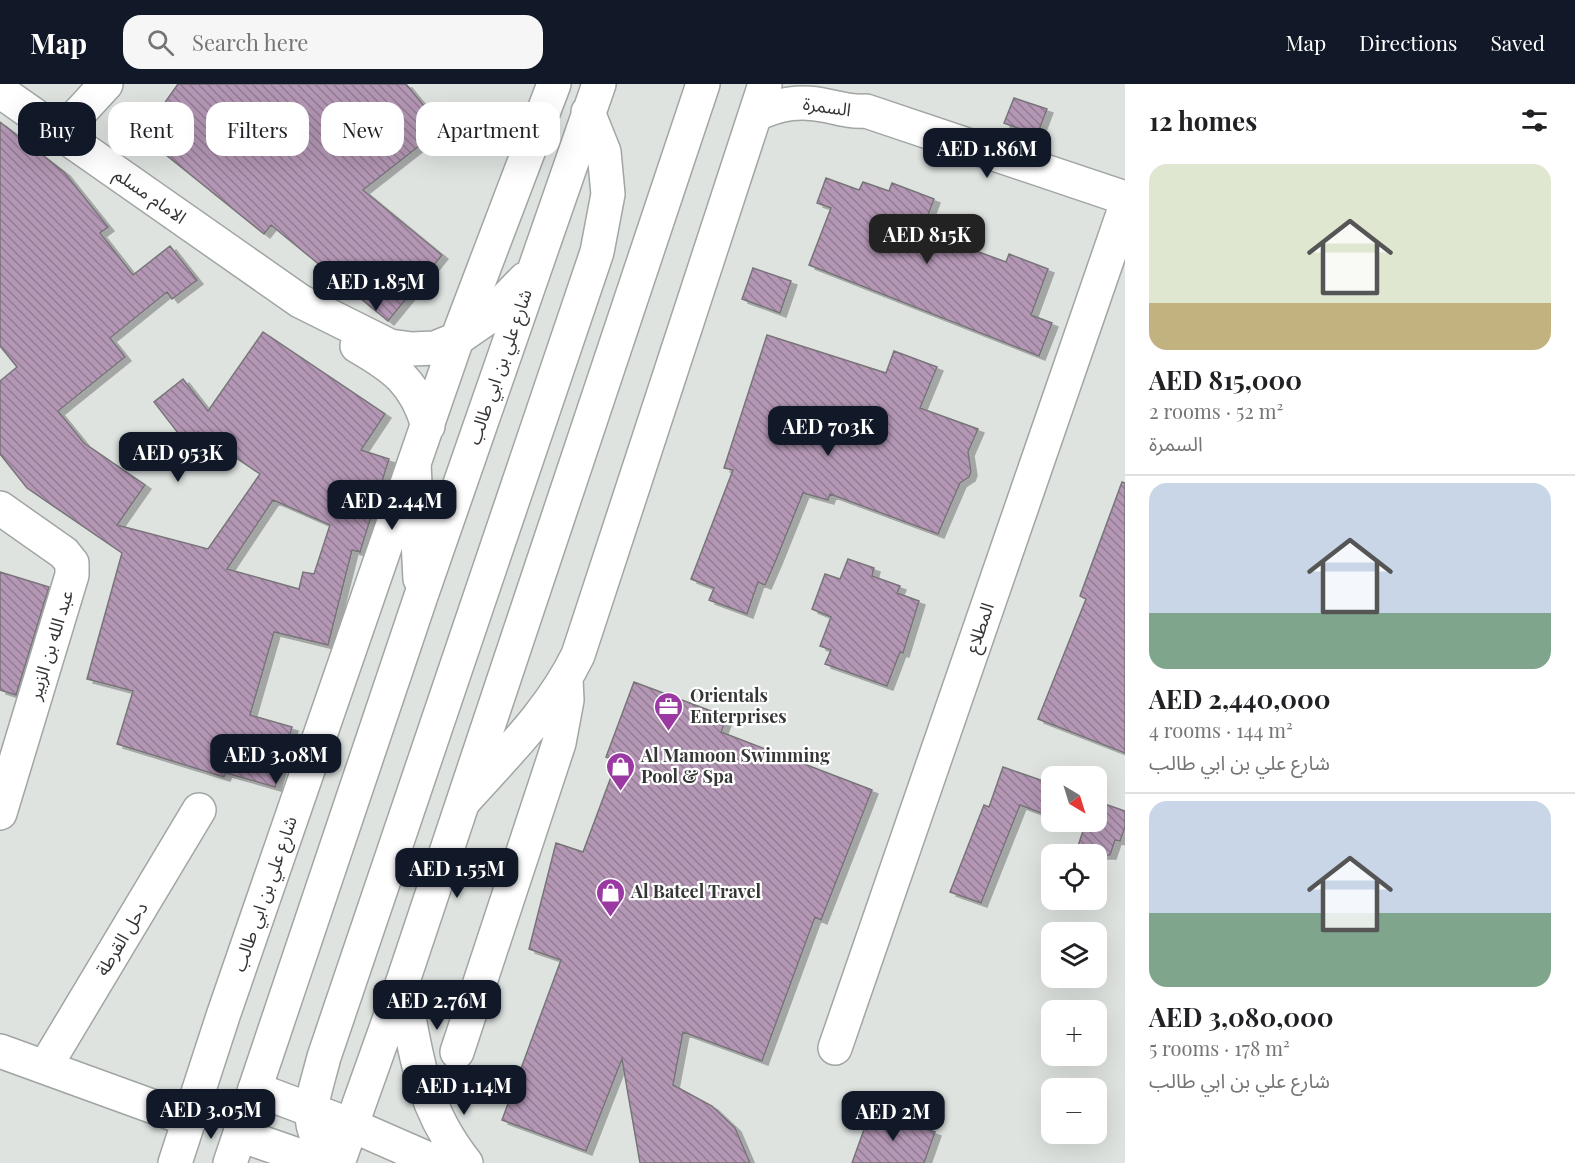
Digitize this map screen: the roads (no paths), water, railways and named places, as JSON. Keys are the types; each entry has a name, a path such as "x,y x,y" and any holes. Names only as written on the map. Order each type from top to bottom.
{"street":[{"path":"89,102 106,84"},
{"path":"531,84 537,102"},
{"name":"شارع علي بن ابي طالب","path":"548,102 554,84"},
{"path":"338,1163 464,801 703,84"},
{"path":"464,801 523,736 566,679 578,655 765,84"},
{"name":"السمرة","path":"818,84 852,98 866,111"},
{"name":"الامام مسلم","path":"0,91 18,104"},
{"path":"332,1163 316,1142 311,1126 311,1110 324,1057 597,252 608,194 604,152 594,98"},
{"name":"شارع علي بن ابي طالب","path":"235,1149 421,596 594,98"},
{"name":"السمرة","path":"755,115 789,103 807,102 849,111 866,111 1125,198"},
{"name":"الامام مسلم","path":"92,156 300,301 390,346 412,349 435,348 457,339 486,319 534,268"},
{"name":"شارع علي بن ابي طالب","path":"175,1163 224,1013 457,339 527,156"},
{"name":"المطلاع","path":"836,1048 1125,208"},
{"name":"الامام مسلم","path":"300,301 328,330 390,365 404,377 423,408 428,426"},
{"path":"414,464 421,596"},
{"name":"عبد الله بن الزبير","path":"0,508 64,553 72,563 72,575 9,748 0,813"},
{"path":"457,1052 565,722 566,679"},
{"path":"523,736 544,756 549,770"},
{"name":"دحل القرطة","path":"45,1067 199,810"},
{"path":"403,981 424,1090 436,1118 466,1163"},
{"path":"0,1051 190,1120"},
{"path":"255,1089 351,1125 438,1163"},
{"path":"235,1149 321,1163"}],"place":[{"name":"Orientals Enterprises","path":"669,732"},
{"name":"Al Mamoon Swimming Pool & Spa","path":"620,792"},
{"name":"Al Bateel Travel","path":"610,918"}]}
